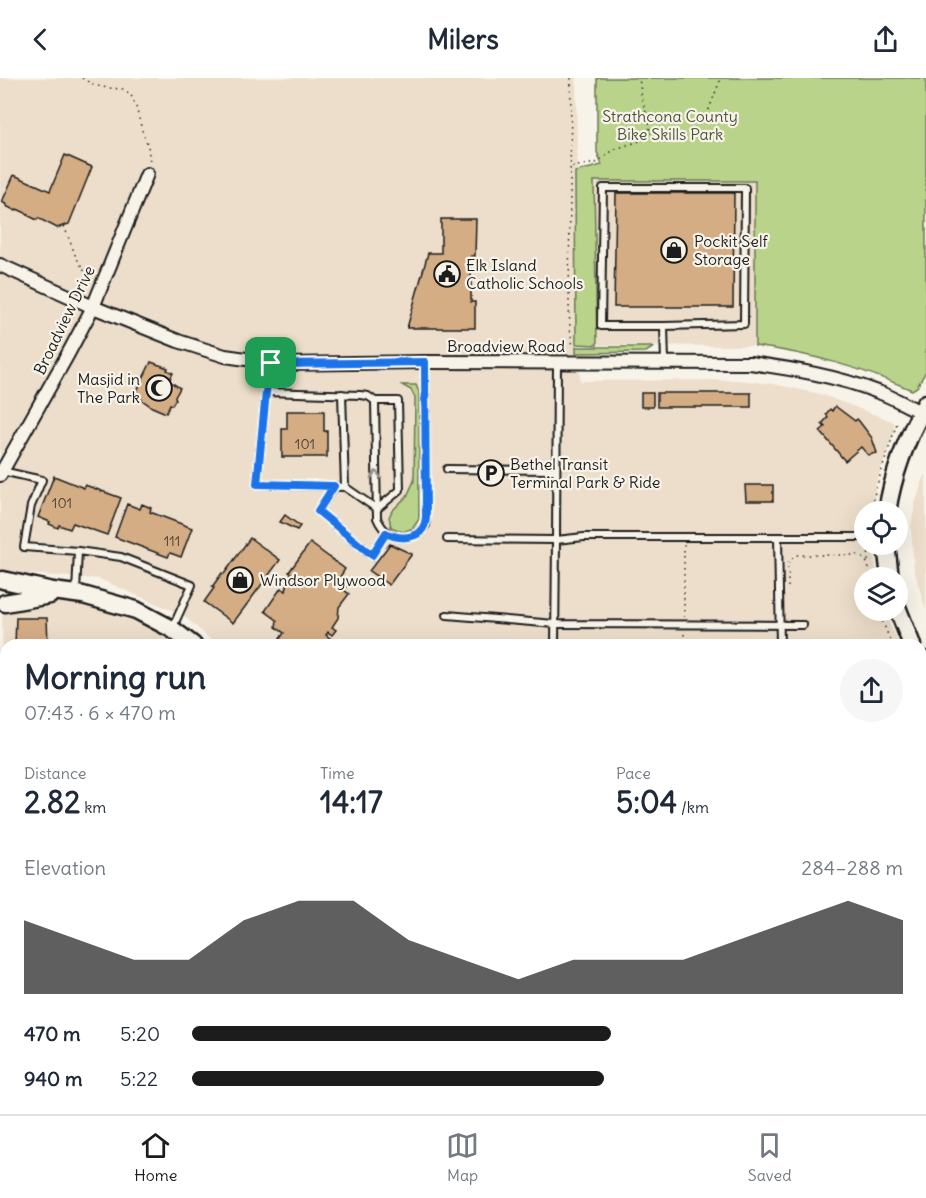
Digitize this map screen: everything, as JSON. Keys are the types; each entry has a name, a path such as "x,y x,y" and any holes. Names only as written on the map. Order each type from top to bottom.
{"street":[{"name":"Broadview Drive","path":"1,473 93,307 147,174"},
{"name":"Broadview Road","path":"0,265 93,307 178,341 225,356 282,364 750,363 788,368 850,382 924,410"},
{"path":"889,501 900,460 924,410"},
{"path":"1,579 7,589 2,605 71,593"},
{"path":"1,579 105,600 136,610 172,629 185,639"},
{"path":"903,621 910,639"}],"lane":[{"path":"603,188 745,188 744,324 664,326 601,326 603,188"},
{"path":"664,326 665,362"},
{"path":"375,401 377,509 380,526 394,537 412,537 426,525 425,362"},
{"path":"271,363 257,484 345,487 377,509"},
{"path":"555,639 556,363"},
{"path":"266,392 357,395 368,396 375,401 398,401 400,490 377,509"},
{"path":"342,394 345,487"},
{"path":"447,469 555,470"},
{"path":"1,473 42,480 31,506 24,547 121,557 192,585 172,629"},
{"path":"334,486 318,511 372,555 386,533"},
{"path":"778,537 780,639"},
{"path":"447,539 854,537"},
{"path":"71,593 78,551"},
{"path":"447,615 555,624 803,625"}],"path":[{"path":"82,78 104,89 123,89 131,96 148,145 150,156 147,174"},
{"path":"571,78 569,312 573,346"},
{"path":"571,167 596,163 615,149 643,140 649,133 650,125 642,100 639,78"},
{"path":"649,133 673,137 684,136 695,128 709,111 721,78"},
{"path":"64,226 76,257 90,283"},
{"path":"874,501 897,423"},
{"path":"684,537 684,639"},
{"path":"788,593 788,563 796,555 857,555 864,557 868,562"},
{"path":"868,555 869,567"},
{"path":"882,621 890,639"}],"shaded area":[{"path":"0,78 576,78 580,381 738,380 773,384 820,394 894,422 894,433 876,483 873,501 854,501 854,555 874,555 875,567 854,567 854,621 888,621 897,639 210,639 183,615 99,579 0,572"},
{"path":"593,180 755,181 755,346 597,345"},
{"path":"926,472 926,610 914,570 911,527 915,503"},
{"path":"37,600 88,605 124,615 167,639 2,639 2,616 13,604"}],"green space":[{"name":"Strathcona County Bike Skills Park","path":"597,78 926,78 926,371 917,387 912,390 835,362 755,346 755,181 594,181 597,345 576,344 575,172 602,165 597,152"},
{"path":"576,347 654,347 646,352 576,353"},
{"path":"402,385 416,385 419,392 419,519 413,528 403,532 391,527 389,517 407,496 414,481 415,398 411,390"}],"building":[{"path":"65,155 92,167 69,224 57,228 17,209 16,211 2,202 14,175 50,191"},
{"name":"Pockit Self Storage","path":"616,193 734,193 733,307 614,307"},
{"name":"Elk Island Catholic Schools","path":"441,219 476,219 475,256 471,256 471,302 475,302 475,328 407,328 428,253 441,253"},
{"name":"Masjid in The Park","path":"151,362 168,368 167,370 173,373 169,381 180,388 175,397 176,400 172,405 170,404 166,413 152,407 135,395"},
{"path":"641,393 653,393 653,407 641,407"},
{"path":"657,393 751,393 751,407 657,407"},
{"path":"835,406 855,421 857,419 859,421 872,438 877,453 868,455 861,447 845,461 820,431 825,427 822,424 828,417 826,414"},
{"path":"287,411 324,411 327,457 282,457 282,429 287,429"},
{"path":"54,476 84,488 85,485 121,498 107,535 73,523 70,529 59,525 58,528 38,517"},
{"path":"745,485 773,485 773,501 746,501"},
{"path":"127,504 140,509 142,504 151,508 150,512 192,528 181,557 170,553 168,557 115,537"},
{"path":"285,515 300,526 297,530 280,522"},
{"name":"Windsor Plywood","path":"250,538 280,560 233,623 204,602 222,573 224,574"},
{"path":"310,543 345,569 338,580 347,586 344,590 349,594 339,607 338,618 332,627 336,630 332,635 328,632 326,635 331,639 280,639 284,633 276,627 277,620 265,611 281,588 286,591 288,582 296,578 289,572"},
{"path":"390,544 412,554 389,585 369,571"},
{"path":"16,618 47,618 48,639 15,639"}],"place":[{"name":"Pockit Self Storage","path":"674,250"},
{"name":"Elk Island Catholic Schools","path":"447,274"},
{"name":"Masjid in The Park","path":"159,388"},
{"name":"Bethel Transit Terminal Park & Ride","path":"491,473"},
{"name":"Windsor Plywood","path":"240,580"}],"route":[{"path":"425,362 426,525 420,532 412,537 403,538 386,533 372,555 318,511 334,486 257,484 271,363 425,362"}]}
